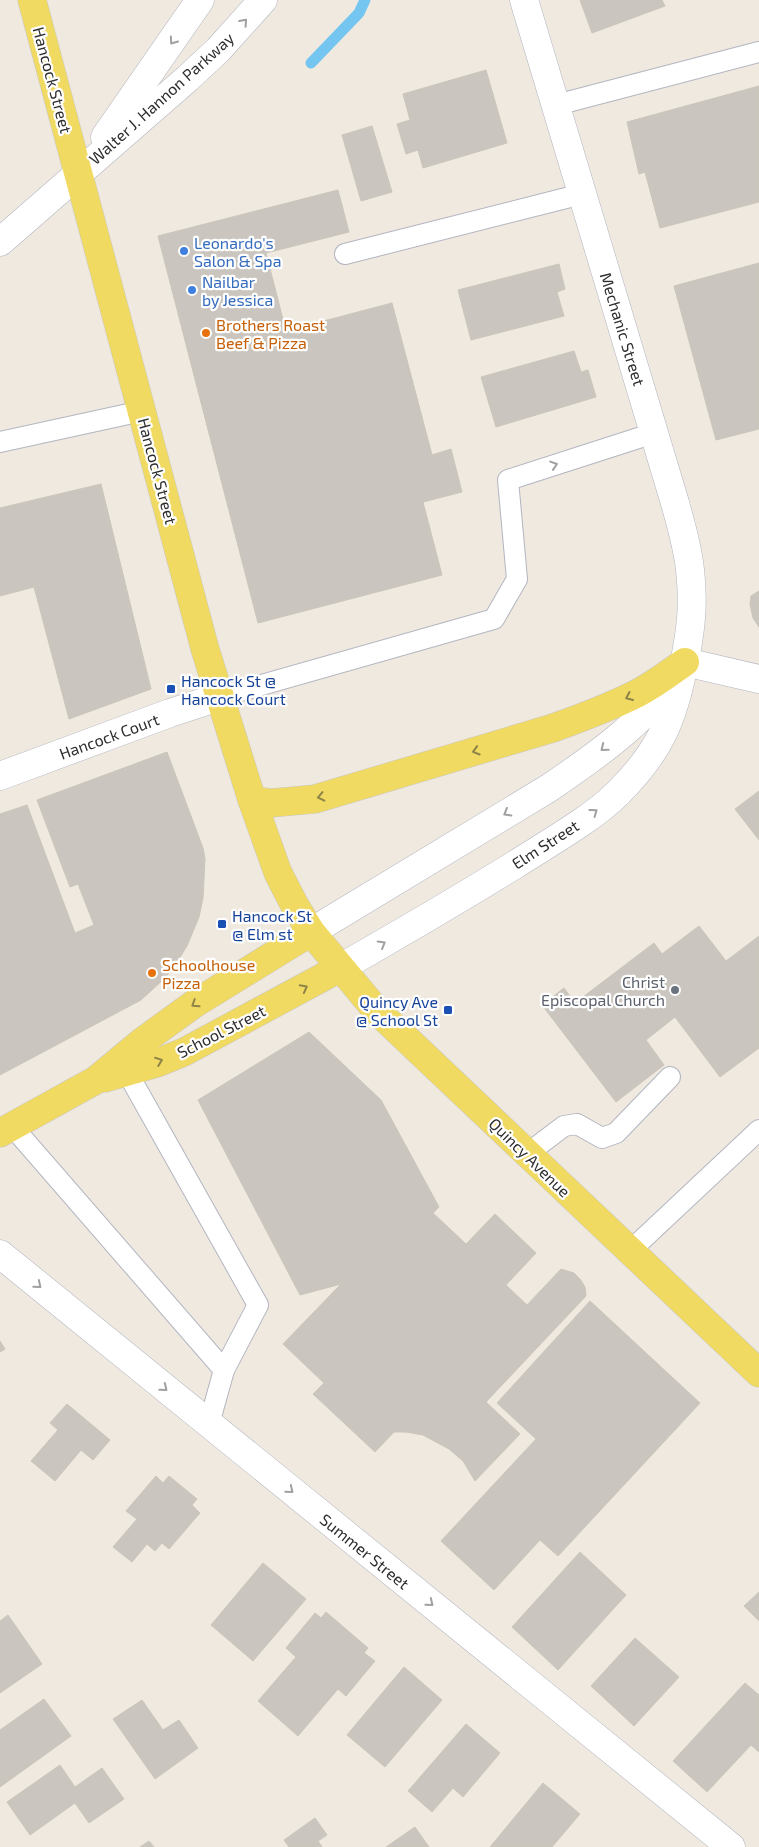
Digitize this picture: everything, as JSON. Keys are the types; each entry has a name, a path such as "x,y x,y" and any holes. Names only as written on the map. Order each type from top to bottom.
{"main road":[{"name":"Hancock Street","path":"32,0 202,640 219,697 278,873 311,932"},
{"path":"252,800 270,803 314,799 553,728 638,694 685,662"},
{"name":"Quincy Avenue","path":"311,932 376,1010 759,1373"},
{"name":"School Street","path":"6,1129 96,1080 143,1041 194,1004 311,932"},
{"name":"School Street","path":"96,1080 127,1072 184,1052 340,968"}],"street":[{"name":"Walter J. Hannon Parkway","path":"79,173 134,97 200,0"},
{"name":"Walter J. Hannon Parkway","path":"0,242 188,78 224,43 263,0"},
{"name":"Mechanic Street","path":"524,0 675,503 690,568 692,595 692,623 685,662"},
{"path":"311,932 549,788 576,769 611,743 659,698 685,662 759,679"},
{"name":"Elm Street","path":"340,968 424,920 534,852 596,811 617,794 653,752 665,731 674,708 685,662"},
{"name":"Hancock Court","path":"0,776 170,713 219,697"},
{"name":"Summer Street","path":"0,1254 731,1847"}],"lane":[{"path":"556,105 759,52"},
{"path":"344,254 582,194"},
{"path":"0,442 142,411"},
{"path":"219,697 494,620 517,579 508,480 654,433"},
{"path":"127,1072 258,1305 224,1370 209,1424"},
{"path":"527,1154 564,1126 577,1124 602,1138 616,1133 670,1077"},
{"path":"6,1129 224,1370"},
{"path":"630,1251 759,1130"}],"building":[{"path":"580,0 662,0 665,6 592,33"},
{"path":"486,70 507,143 423,168 418,150 406,154 397,124 410,120 403,94"},
{"path":"759,86 759,202 660,228 645,172 639,174 627,122"},
{"path":"372,126 392,192 361,201 342,135"},
{"path":"338,190 349,232 266,253 286,331 392,303 432,455 451,449 462,492 423,502 442,575 258,623 158,236"},
{"path":"759,263 759,429 716,440 674,286"},
{"path":"559,264 565,289 557,292 564,316 471,340 458,290"},
{"path":"574,351 581,372 588,370 596,397 496,427 481,377"},
{"path":"101,484 151,689 69,719 34,587 0,596 0,508"},
{"path":"759,591 759,627 753,618 750,604 751,596"},
{"path":"167,752 203,848 205,859 203,898 199,917 187,946 165,978 141,1000 0,1075 0,814 27,805 75,933 94,925 78,884 70,887 37,800"},
{"path":"759,791 759,840 735,809"},
{"path":"699,926 726,961 759,936 759,1048 720,1077 675,1017 646,1040 664,1065 616,1102 542,1005 564,988 575,1003 654,943 662,954"},
{"path":"309,1032 381,1100 439,1207 433,1213 466,1244 495,1214 536,1253 506,1285 527,1305 561,1269 574,1273 585,1287 586,1296 486,1402 520,1434 475,1481 463,1461 449,1449 423,1435 394,1432 375,1452 313,1394 324,1383 283,1344 341,1284 300,1295 198,1100"},
{"path":"590,1301 700,1403 558,1556 540,1540 494,1590 441,1541 536,1439 497,1403"},
{"path":"0,1341 5,1349 0,1352"},
{"path":"67,1404 110,1440 93,1460 81,1450 55,1481 31,1461 58,1430 50,1423"},
{"path":"156,1476 163,1483 169,1476 197,1499 192,1505 200,1513 169,1549 162,1543 155,1551 147,1544 132,1562 113,1547 137,1519 126,1511"},
{"path":"580,1552 626,1595 558,1670 512,1627"},
{"path":"263,1563 306,1599 253,1661 211,1625"},
{"path":"759,1592 759,1621 744,1606"},
{"path":"326,1612 368,1648 364,1653 375,1661 346,1696 338,1689 298,1736 258,1701 296,1657 286,1648 315,1613 321,1618"},
{"path":"8,1615 42,1664 0,1693 0,1621"},
{"path":"635,1638 679,1677 634,1726 591,1686"},
{"path":"404,1667 442,1700 385,1767 347,1735"},
{"path":"745,1683 759,1695 759,1752 751,1745 707,1792 673,1761"},
{"path":"44,1699 71,1736 0,1787 0,1730"},
{"path":"142,1700 163,1730 179,1720 198,1748 155,1779 113,1719"},
{"path":"466,1724 500,1753 463,1797 453,1788 432,1812 408,1791"},
{"path":"60,1765 75,1787 102,1768 124,1799 89,1823 75,1803 30,1835 7,1802"},
{"path":"543,1783 580,1814 552,1847 490,1847"},
{"path":"315,1818 327,1835 318,1841 322,1847 289,1847 284,1840"},
{"path":"415,1827 429,1847 386,1847"},
{"path":"149,1841 154,1847 140,1847"}],"waterway":[{"path":"311,63 359,13 365,0"}],"place":[{"name":"Leonardo's Salon & Spa","path":"184,251"},
{"name":"Nailbar by Jessica","path":"192,290"},
{"name":"Brothers Roast Beef & Pizza","path":"206,333"},
{"name":"Hancock St @ Hancock Court","path":"171,689"},
{"name":"Hancock St @ Elm st","path":"222,924"},
{"name":"Schoolhouse Pizza","path":"152,973"},
{"name":"Christ Episcopal Church","path":"675,990"},
{"name":"Quincy Ave @ School St","path":"448,1010"}]}
